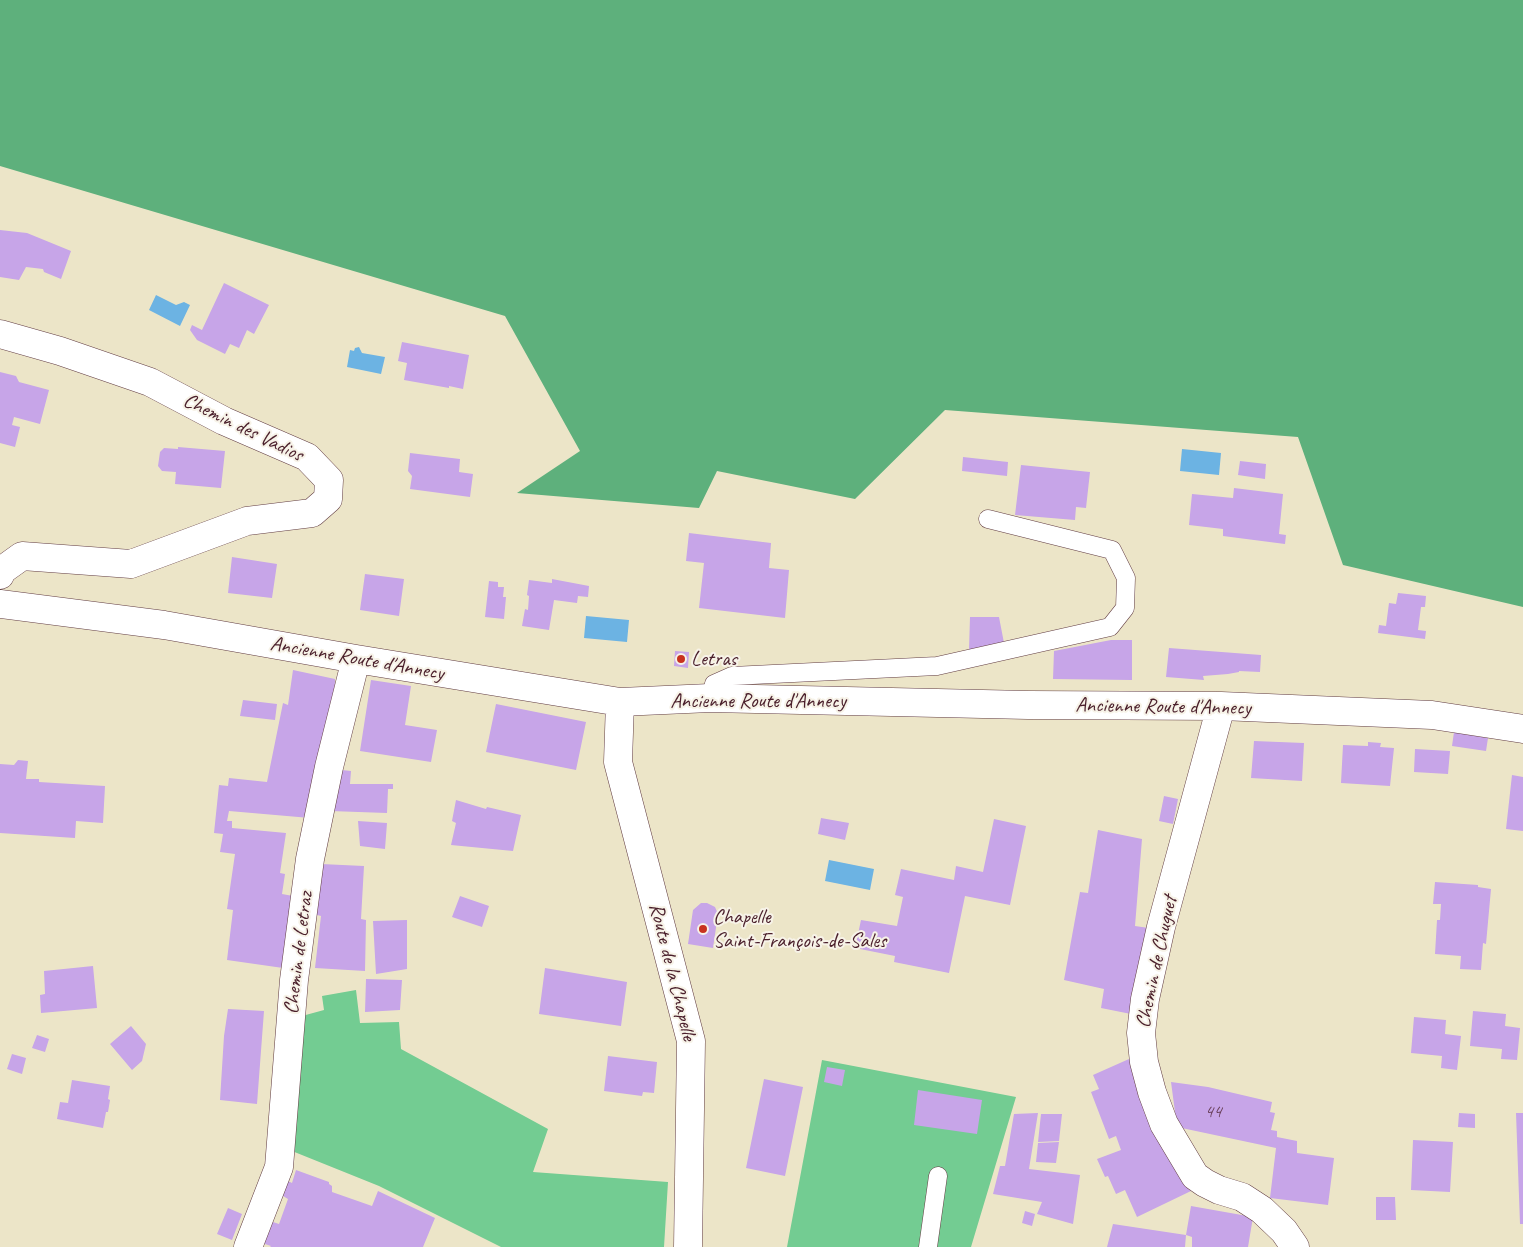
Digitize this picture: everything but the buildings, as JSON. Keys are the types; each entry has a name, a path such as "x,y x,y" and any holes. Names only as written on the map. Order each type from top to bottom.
{"street":[{"name":"Chemin des Vadios","path":"0,334 60,351 150,382 224,420 306,457 329,480 328,499 312,513 247,521 131,564 22,556 1,571 0,575"},
{"name":"Ancienne Route d'Annecy","path":"0,604 164,626 620,702 710,698 1028,705 1221,706 1432,715 1523,729"},
{"name":"Chemin de Letraz","path":"248,1247 279,1167 294,980 310,859 329,767 356,659"},
{"name":"Route de la Chapelle","path":"620,702 618,762 691,1041 688,1247"},
{"name":"Chemin de Chuguet","path":"1221,706 1145,999 1141,1033 1144,1062 1152,1092 1164,1124 1195,1176 1219,1190 1242,1197 1262,1210 1284,1231 1294,1247"}],"lane":[{"path":"710,698 714,684 732,676 937,666 1110,626 1125,608 1126,578 1112,550 988,519"},
{"path":"928,1247 938,1176"}],"green space":[{"path":"0,0 1523,0 1523,607 1343,565 1298,437 945,410 855,499 717,471 699,508 517,493 580,451 505,316 0,166"},
{"path":"356,990 360,1023 399,1022 401,1049 548,1129 533,1172 668,1182 664,1247 501,1247 379,1186 292,1151 302,1016 324,1010 322,996"},
{"path":"822,1060 1016,1097 971,1247 787,1247"}],"water":[{"path":"156,295 176,305 184,302 190,305 180,326 149,310"},
{"path":"359,347 362,353 385,357 381,374 347,367 350,350 354,351 355,348"},
{"path":"1182,449 1221,453 1219,475 1180,471"},
{"path":"586,616 629,620 627,642 584,638"},
{"path":"829,860 874,869 870,890 825,881"}],"place":[{"name":"Letras","path":"681,659"},
{"name":"Chapelle Saint-François-de-Sales","path":"703,929"}]}
